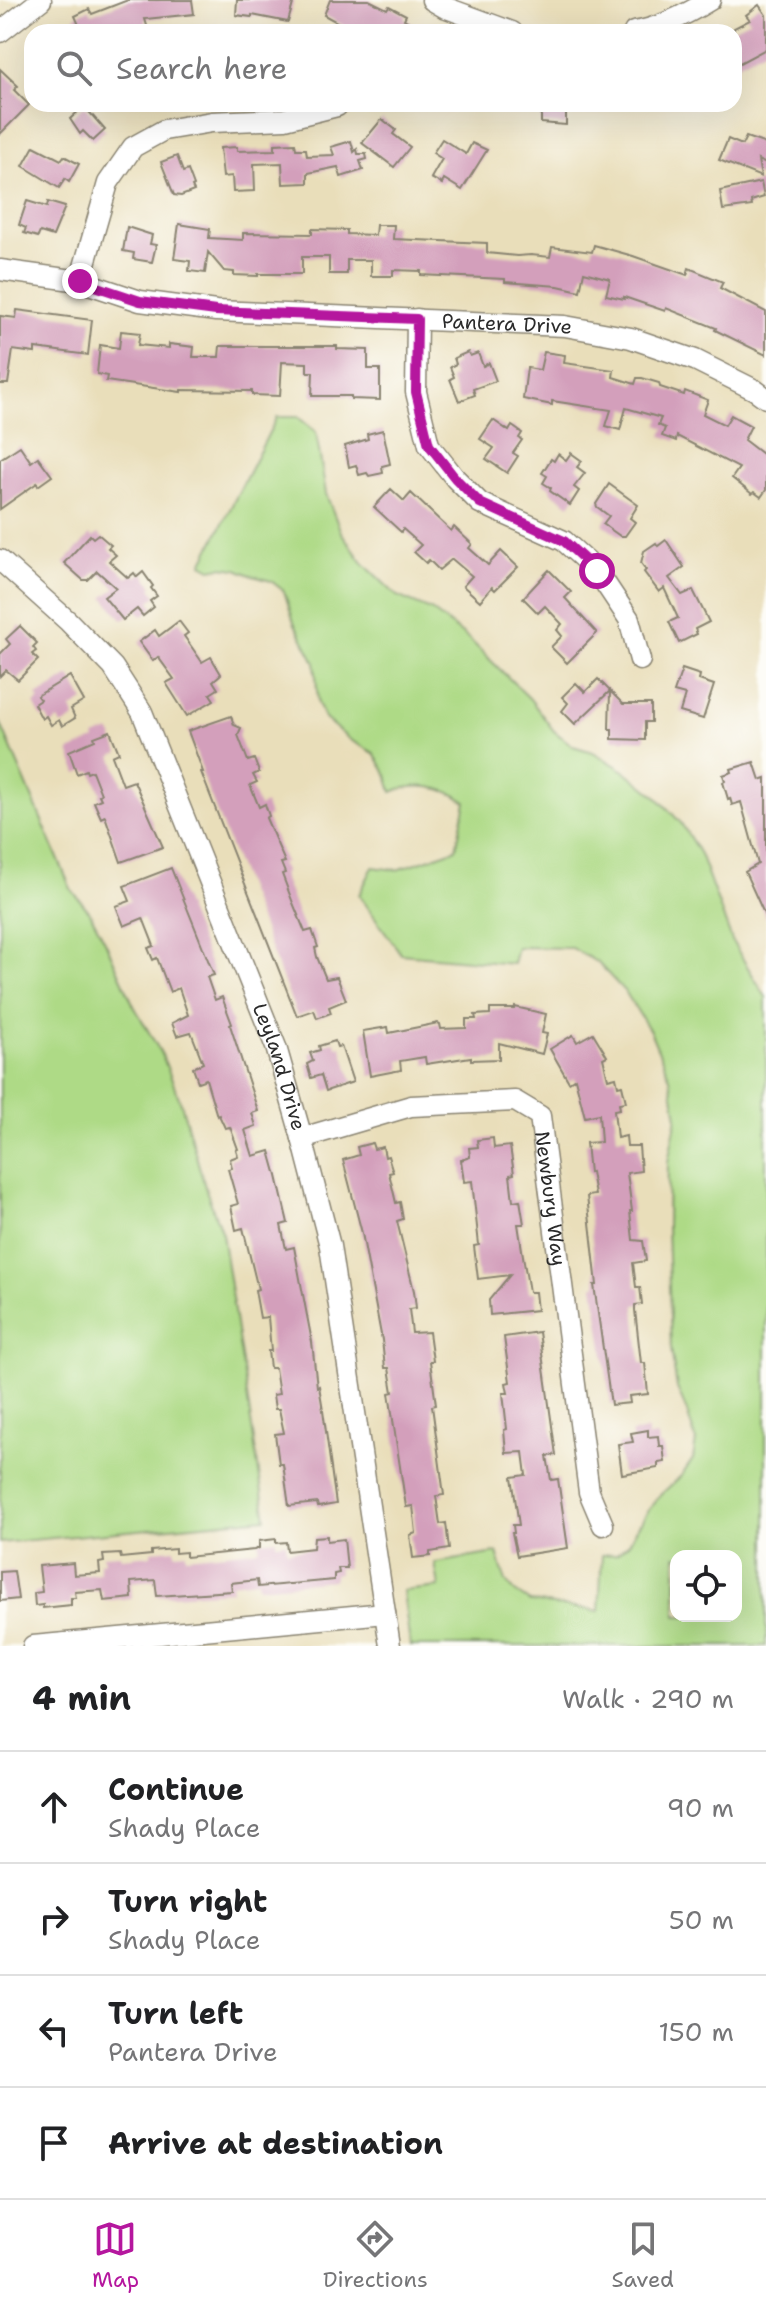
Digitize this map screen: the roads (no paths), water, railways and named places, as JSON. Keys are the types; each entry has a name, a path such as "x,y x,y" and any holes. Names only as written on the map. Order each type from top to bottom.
{"street":[{"path":"0,32 41,0"},
{"path":"432,0 490,24"},
{"path":"663,24 710,0"},
{"path":"80,281 108,183 133,147 164,130 212,122 285,119 313,112"},
{"name":"Pantera Drive","path":"0,270 80,281 140,301 216,311 565,326 631,338 695,360 766,398"},
{"path":"417,319 416,392 429,445 480,503 564,541 597,571 629,619 640,660"},
{"name":"Leyland Drive","path":"0,560 68,621 113,667 142,712 276,1047 330,1246 390,1646"},
{"name":"Newbury Way","path":"302,1138 411,1106 515,1101 540,1116 589,1492 603,1525"},
{"path":"33,1646 385,1613"}]}
